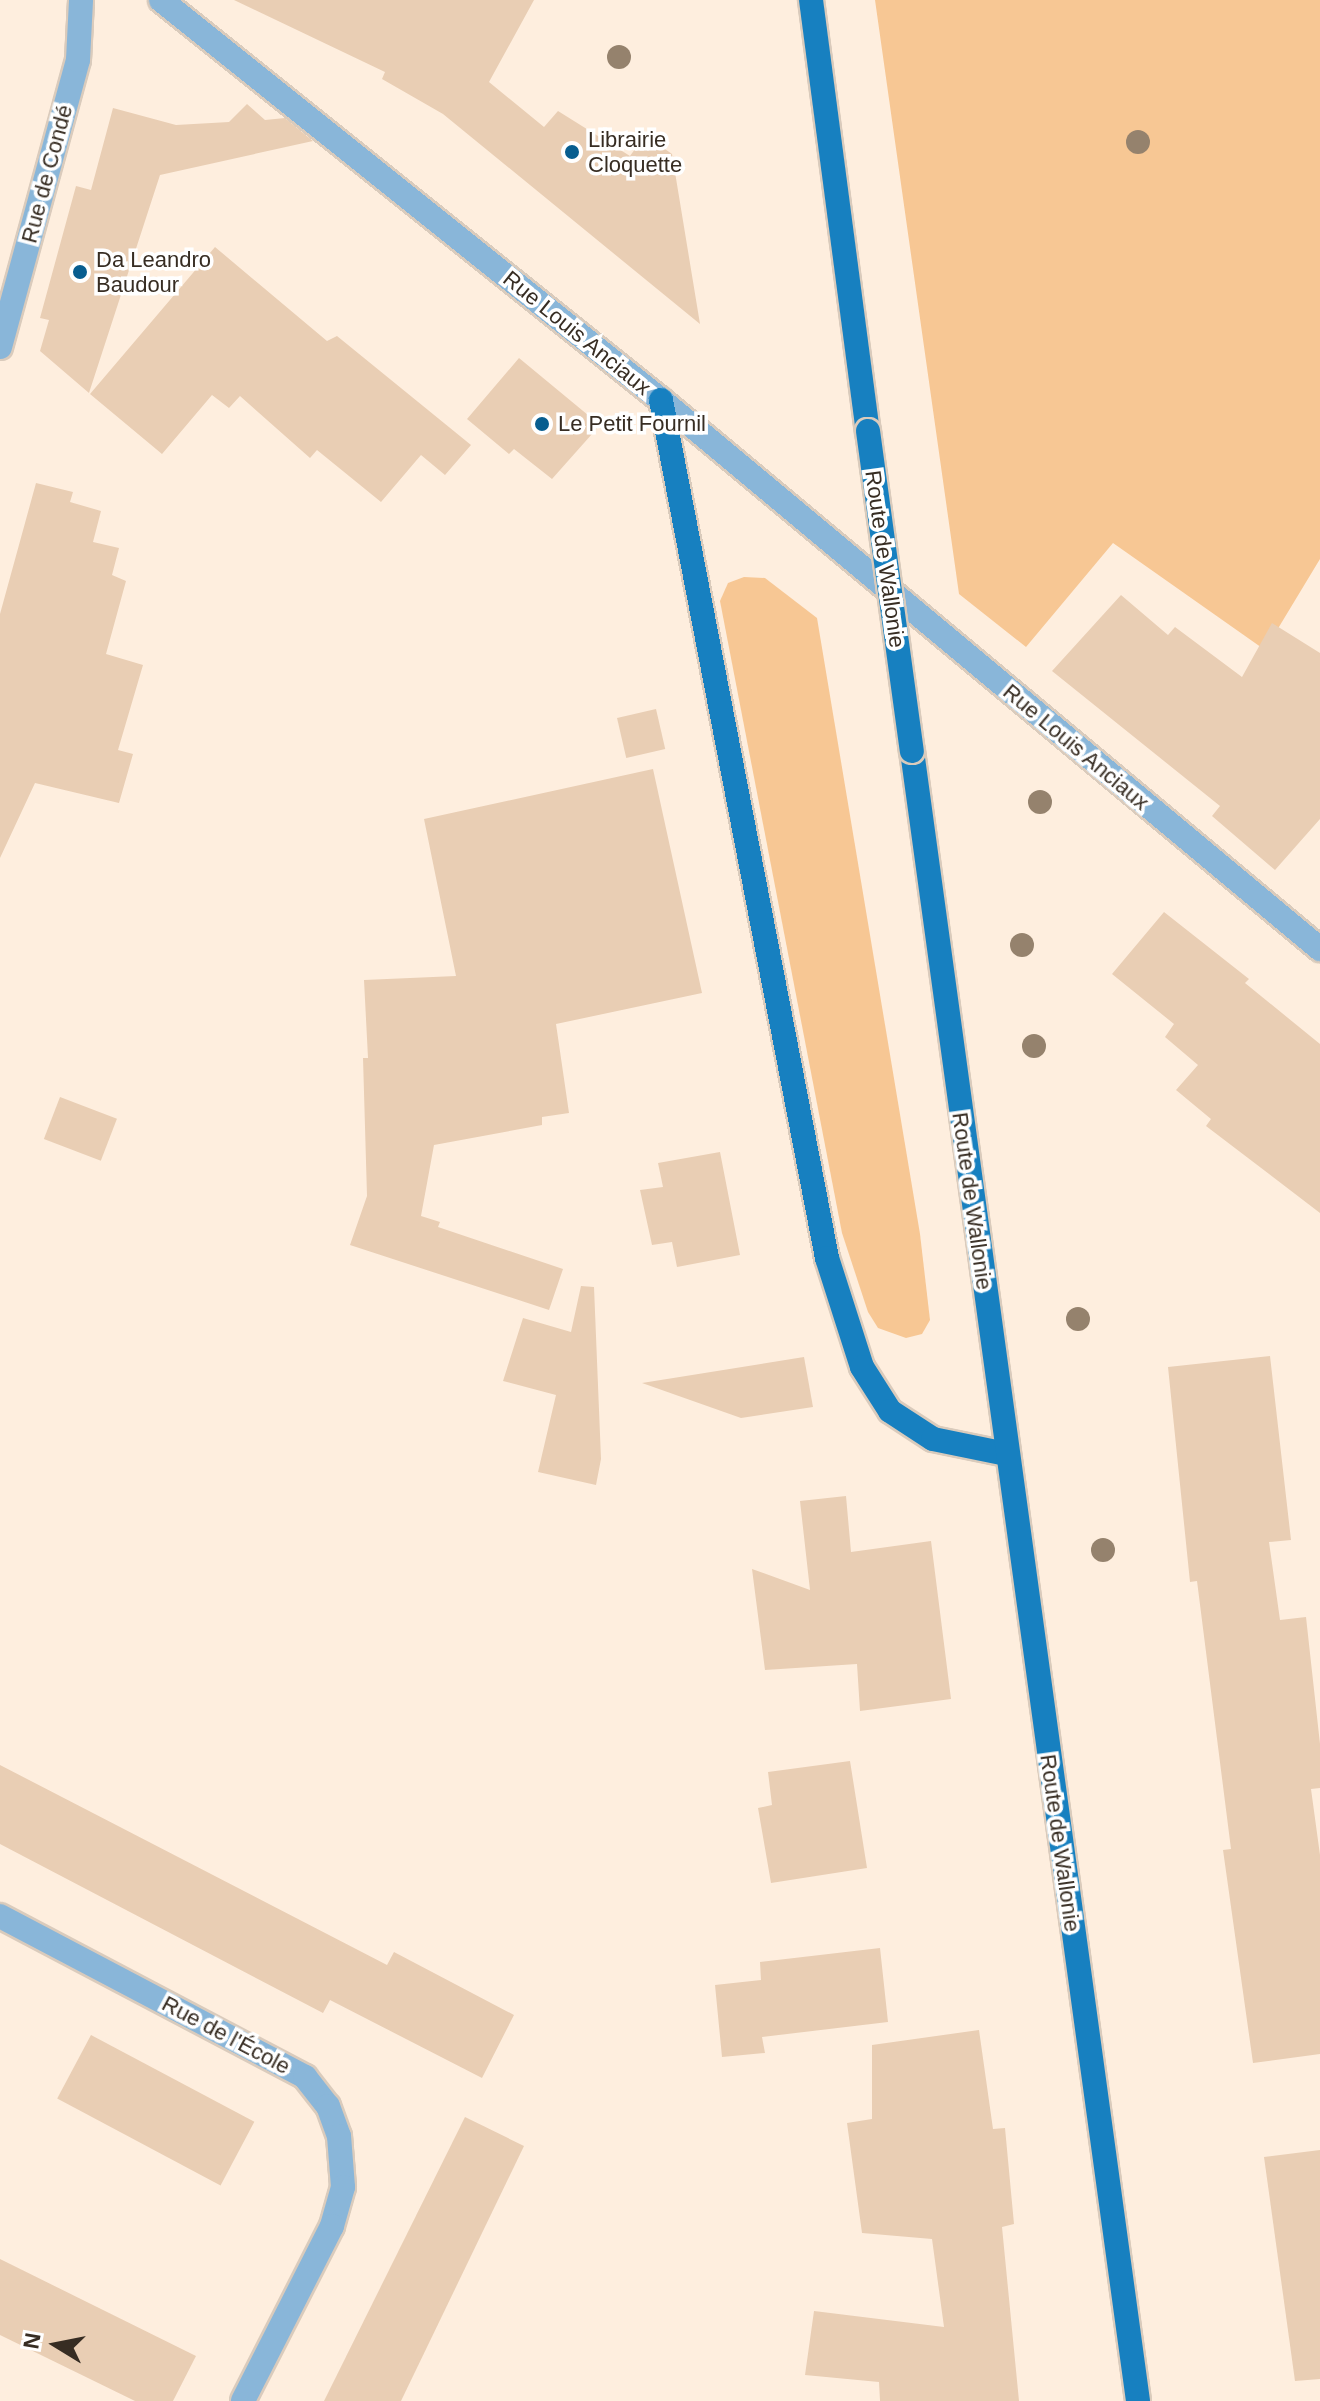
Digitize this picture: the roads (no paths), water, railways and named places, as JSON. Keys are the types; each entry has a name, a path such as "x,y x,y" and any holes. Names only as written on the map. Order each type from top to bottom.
{"main road":[{"name":"Route de Wallonie","path":"811,0 1138,2401"},
{"path":"661,400 827,1258 862,1367 890,1411 933,1439 1007,1454"}],"street":[{"name":"Rue de Condé","path":"0,347 78,60 81,0"},
{"name":"Rue Louis Anciaux","path":"161,0 661,400 1320,949"},
{"name":"Rue de l'École","path":"0,1916 305,2077 328,2106 339,2136 343,2187 332,2226 243,2401"}],"place":[{"name":"Librairie Cloquette","path":"572,152"},
{"name":"Da Leandro Baudour","path":"80,272"},
{"name":"Le Petit Fournil","path":"542,424"}]}
